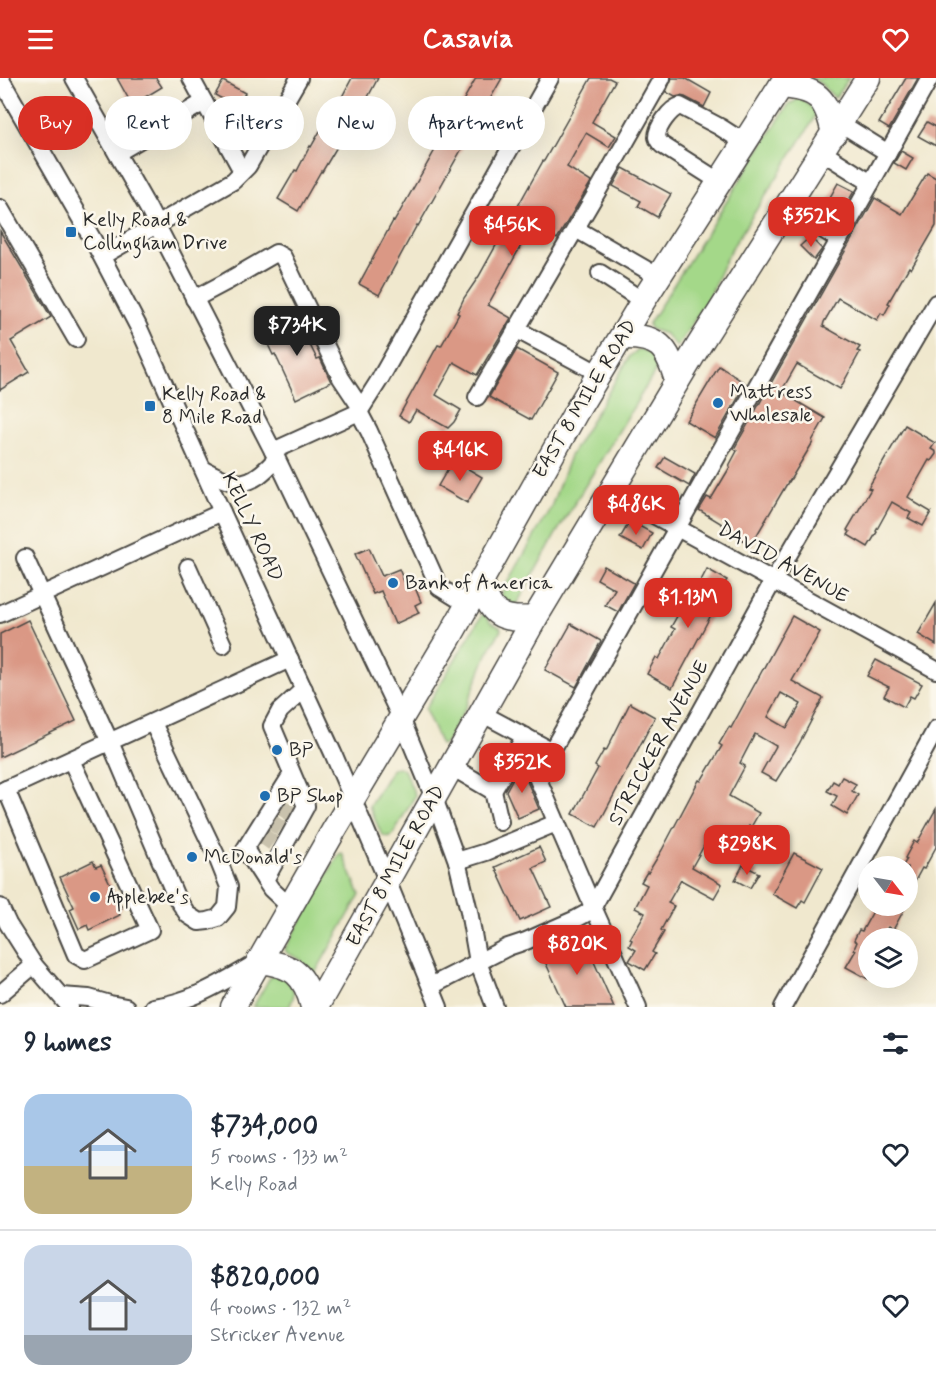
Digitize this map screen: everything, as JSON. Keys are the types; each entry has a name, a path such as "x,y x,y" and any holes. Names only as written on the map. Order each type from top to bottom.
{"highway":[{"name":"EAST 8 MILE ROAD","path":"314,1007 535,618 610,491 868,78"},
{"name":"EAST 8 MILE ROAD","path":"233,1007 468,605 599,374 783,82"},
{"path":"783,82 804,88 821,99 830,116 832,136"},
{"path":"622,337 644,338 657,343 669,357 677,381"},
{"path":"482,580 485,597 496,612 511,619 535,618"},
{"path":"259,962 277,963 294,971 307,987 314,1007"}],"street":[{"path":"74,78 157,225 274,455 401,718 457,861 478,962 495,1007"},
{"path":"117,153 204,102 191,78"},
{"path":"102,256 233,181 248,166 299,78"},
{"path":"203,469 220,479 249,481 258,477 274,455 360,410 380,379 550,78"},
{"path":"477,397 662,78"},
{"path":"638,1007 537,777 930,78"},
{"name":"KELLY ROAD","path":"5,83 102,256 138,326 304,689 440,1007"},
{"path":"720,182 657,140 657,133 669,113 680,106 745,143"},
{"path":"832,136 888,153"},
{"path":"832,136 871,183"},
{"path":"230,150 242,171"},
{"path":"787,207 839,240"},
{"path":"0,208 76,339"},
{"path":"576,229 659,277"},
{"path":"194,299 276,253 283,257 341,378 360,410 439,586 468,605"},
{"path":"600,273 644,301"},
{"name":"STRICKER AVENUE","path":"431,986 508,947 576,919 593,907 773,581 936,303"},
{"path":"516,330 571,357 599,374"},
{"name":"DAVID AVENUE","path":"610,491 936,670"},
{"path":"0,614 222,512"},
{"path":"25,558 110,742 176,897 188,915 199,922 218,918 227,907 229,887 153,723"},
{"path":"188,567 223,645"},
{"path":"72,760 150,930 85,960 76,955 3,791 290,659"},
{"path":"290,907 271,889 245,849 262,825 284,825 306,806 272,726 280,711 304,689"},
{"path":"482,713 552,751"},
{"path":"783,1007 936,729"},
{"path":"500,822 493,791 525,736"},
{"path":"452,767 493,791"},
{"path":"266,880 284,825 292,774"},
{"path":"457,861 486,852 556,823"},
{"path":"0,907 34,965 66,1001 89,998 126,1007"},
{"path":"153,1007 191,998 259,962"},
{"path":"0,994 34,965"}],"green space":[{"path":"809,78 849,78 835,98 820,83"},
{"path":"798,99 803,100 815,110 813,121 728,254 708,299 677,347 665,334 651,329 648,325 788,105"},
{"path":"639,349 654,356 657,362 655,372 557,532 519,600 516,604 508,606 502,601 502,593 551,507 570,456 630,356"},
{"path":"484,614 501,630 487,654 467,705 445,744 441,745 425,709"},
{"path":"398,767 404,770 415,795 393,834 387,836 381,833 369,806 390,772"},
{"path":"342,853 360,895 314,975 300,959 287,953 285,949 339,854"},
{"path":"273,975 283,975 292,987 294,993 289,1007 253,1007 269,979"}],"building":[{"path":"117,78 156,78 162,87 147,96 127,96"},
{"path":"352,78 378,78 368,96 342,96"},
{"path":"476,78 502,78 492,96 466,96"},
{"path":"591,78 609,78 615,81 592,122 616,136 609,147 586,133 567,167 591,182 557,239 533,224 488,305 511,318 477,375 454,362 436,395 461,410 454,422 448,428 416,410 409,422 399,416 438,345 441,346 459,314 457,313 464,298 479,276"},
{"path":"672,78 685,78 711,93 704,107 685,97 675,97 666,92"},
{"path":"906,78 918,78 889,129 879,123"},
{"path":"223,81 245,93 243,96 215,95"},
{"path":"927,122 936,127 936,146 918,136"},
{"path":"316,138 316,150 335,150 298,211 278,199"},
{"path":"435,150 461,150 379,295 359,284"},
{"path":"901,151 913,158 906,170 894,163"},
{"path":"623,168 671,194 657,217 638,206 641,201 613,186"},
{"path":"927,173 936,178 936,226 911,269 909,267 888,303 890,304 884,315 881,313 877,320 838,298 824,322 823,326 860,347 857,351 860,352 840,389 797,364 781,392 825,418 751,545 699,510 707,497 711,499 730,467 737,451 734,449 875,198 902,214"},
{"path":"838,183 854,191 838,219 823,210"},
{"path":"0,231 51,317 11,341 29,372 0,390"},
{"path":"810,237 822,249 814,260 800,246"},
{"path":"298,313 306,330 303,331 317,359 320,358 331,382 296,399 264,336 273,332 270,326"},
{"path":"517,349 558,372 531,420 489,397"},
{"name":"Mattress Wholesale","path":"719,366 746,384 715,438 686,421"},
{"path":"905,425 935,443 931,449 936,454 931,461 929,460 908,497 931,512 923,526 908,518 911,513 892,502 868,547 848,535 850,532 847,530 871,489 868,488"},
{"path":"665,457 695,474 689,486 658,468"},
{"path":"453,460 482,477 467,503 438,486"},
{"path":"630,521 652,533 643,550 620,538"},
{"path":"369,548 382,576 399,569 404,581 411,578 421,602 415,605 419,613 395,624 381,591 373,594 355,554"},
{"path":"604,566 634,583 618,612 605,605 615,589 597,579"},
{"path":"707,569 727,580 724,584 727,585 672,688 647,674 656,657 659,659 675,629 671,627 680,611 684,613"},
{"path":"936,603 936,645 918,634"},
{"path":"792,616 820,632 792,681 823,698 776,781 761,773 776,746 755,734 740,763 745,766 729,796 759,813 736,850 710,835 692,867 722,884 714,898 681,880 668,903 674,906 661,930 664,932 645,970 629,961 636,950 629,946 632,940 630,939 645,913 635,908 647,885 641,882 662,850 699,780 701,781 722,746 719,744 729,727 731,728","holes":["781,693 801,704 787,728 768,717"]},
{"path":"28,620 76,721 0,757 0,634"},
{"path":"571,624 601,641 576,687 545,670"},
{"path":"876,660 922,684 914,698 910,696 904,707 884,696 889,687 867,676"},
{"path":"630,703 655,717 597,827 573,814 598,768 595,766 604,750 606,751"},
{"path":"519,767 528,771 527,781 539,809 518,818 506,791"},
{"path":"842,777 856,784 852,791 858,795 847,815 832,806 837,796 827,791 833,781 838,784"},
{"path":"936,809 936,847 918,875 918,856 906,856 914,841 917,843"},
{"path":"539,847 546,862 533,868 551,907 520,921 495,867"},
{"path":"794,853 823,868 805,902 802,900 797,908 772,894"},
{"name":"Applebee's","path":"93,861 96,867 101,865 122,908 118,911 120,915 89,930 87,925 79,929 70,909 74,907 60,877"},
{"path":"743,865 759,873 750,888 735,880"},
{"path":"870,916 901,916 894,928 864,928"},
{"path":"858,932 858,974 846,967 856,950 854,949 857,942 854,940"},
{"path":"583,937 614,1007 566,1007 542,955"}],"tunnel":[{"path":"278,805 291,814"},
{"path":"268,820 283,830"},
{"path":"260,834 274,844"}],"place":[{"name":"Kelly Road & Collingham Drive","path":"71,232"},
{"name":"Mattress Wholesale","path":"718,403"},
{"name":"Kelly Road & 8 Mile Road","path":"150,406"},
{"name":"Bank of America","path":"393,583"},
{"name":"BP","path":"277,750"},
{"name":"BP Shop","path":"265,796"},
{"name":"McDonald's","path":"192,857"},
{"name":"Applebee's","path":"95,897"}]}
